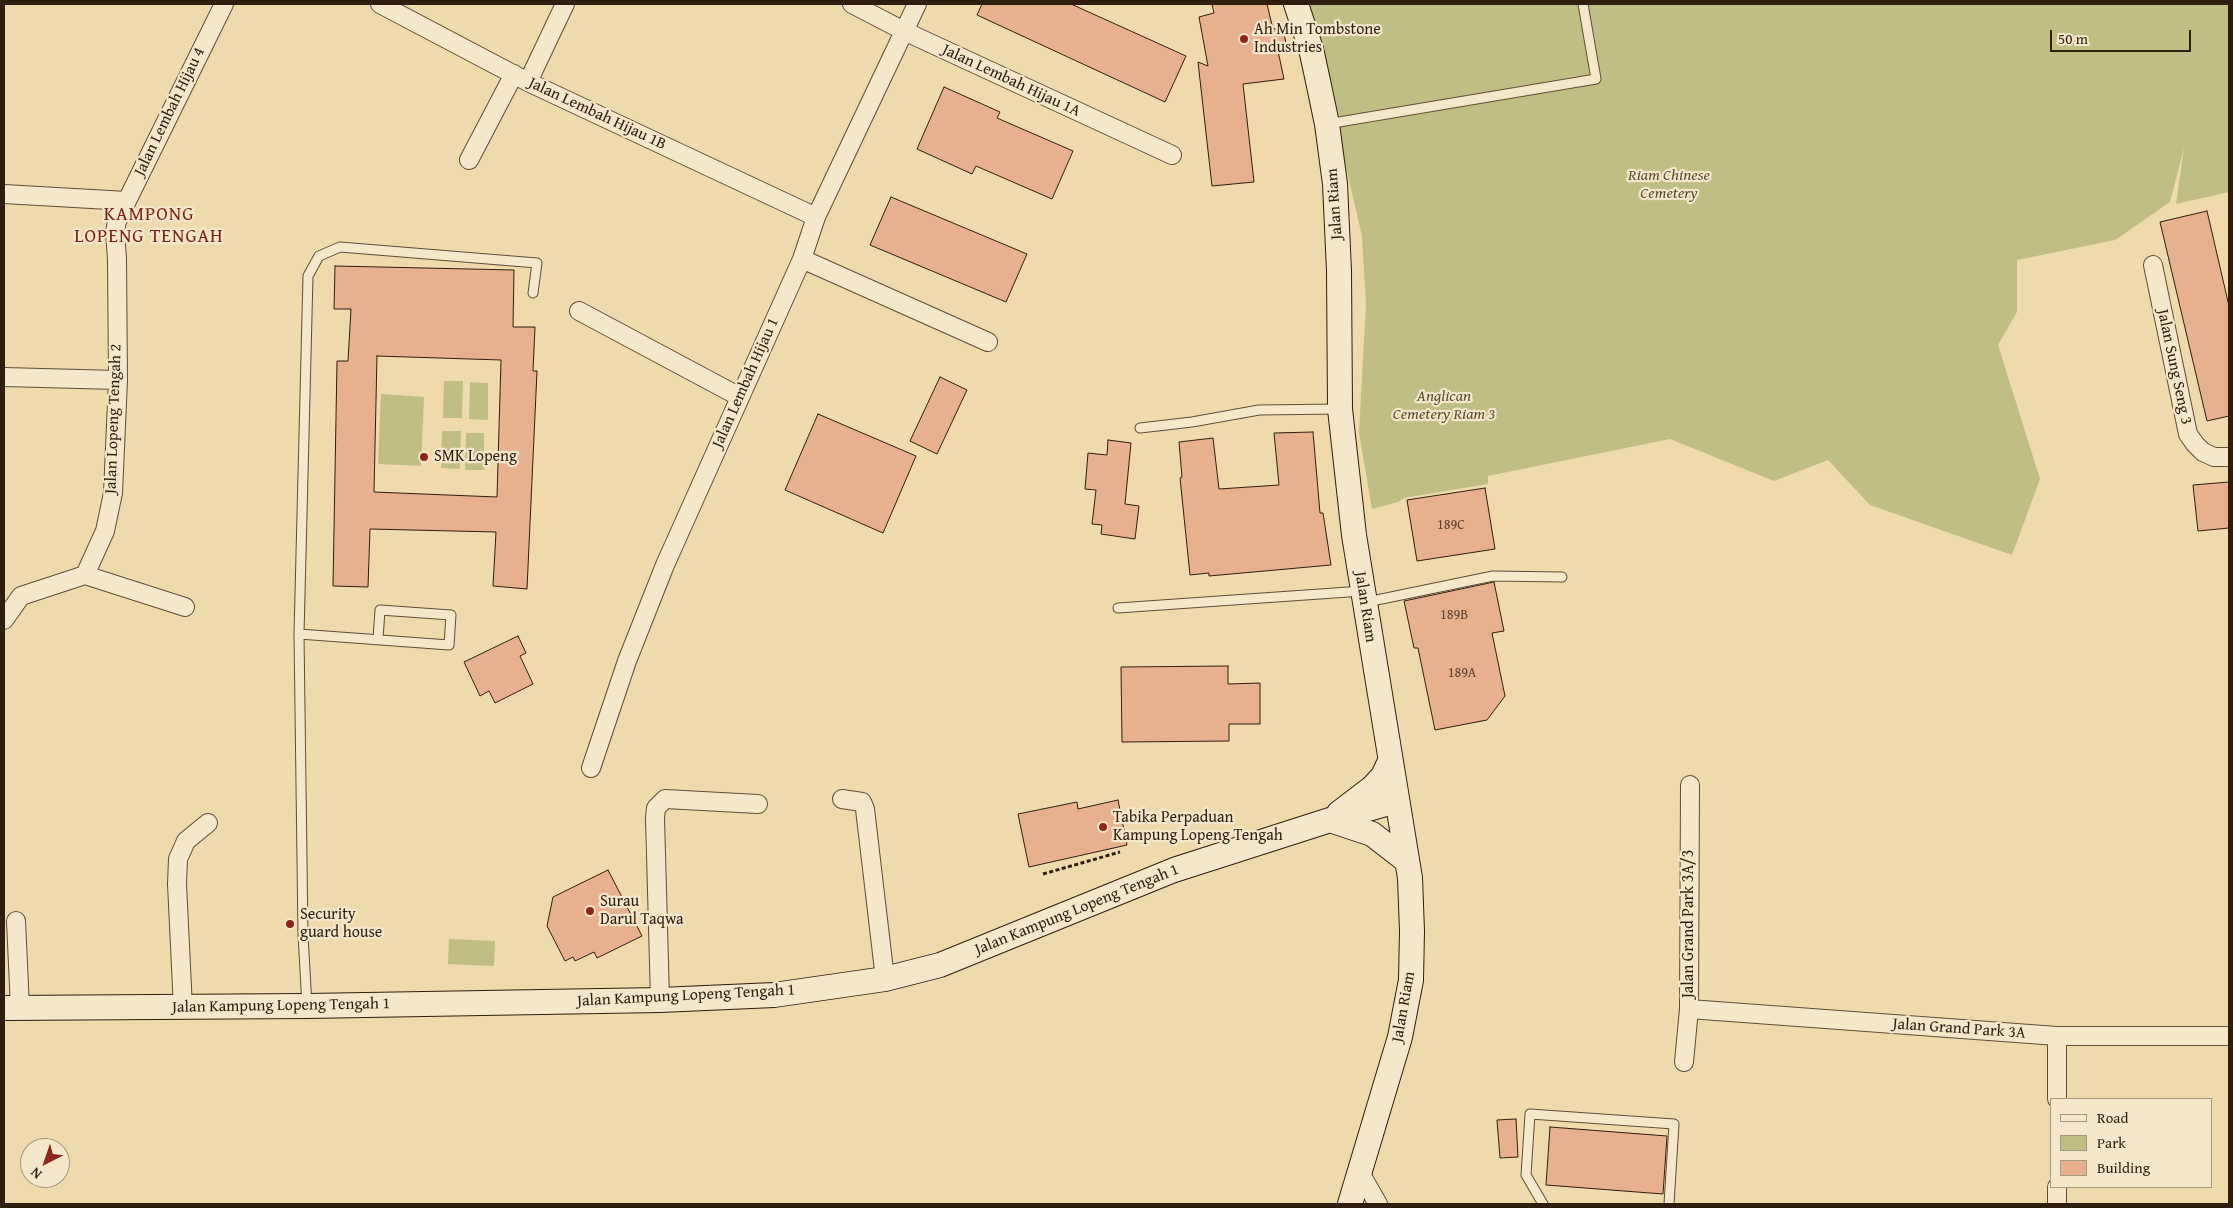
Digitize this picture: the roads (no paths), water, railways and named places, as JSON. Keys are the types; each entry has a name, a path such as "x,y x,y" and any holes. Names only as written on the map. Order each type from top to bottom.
{"street":[{"name":"Jalan Lembah Hijau 4","path":"117,220 224,4"},
{"name":"Jalan Lembah Hijau 1B","path":"380,4 521,78 816,217"},
{"path":"469,160 565,4"},
{"name":"Jalan Lembah Hijau 1A","path":"852,4 904,31 1172,156"},
{"name":"Jalan Lembah Hijau 1","path":"591,768 630,652 665,565 802,259 816,217 917,4"},
{"name":"Jalan Riam","path":"1296,4 1311,49 1327,124 1336,194 1339,271 1340,409 1354,535 1407,861 1412,930 1411,980 1400,1037 1350,1204"},
{"path":"4,194 127,201"},
{"name":"Jalan Lopeng Tengah 2","path":"85,575 105,531 113,494 118,380 115,232 117,220"},
{"path":"802,259 988,342"},
{"name":"Jalan Sung Seng 3","path":"2153,265 2188,434 2195,444 2222,457"},
{"path":"579,311 740,397"},
{"path":"4,377 118,380"},
{"path":"4,620 12,596 85,575 185,606"},
{"path":"1330,820 1373,788 1383,776 1390,761"},
{"name":"Jalan Grand Park 3A/3","path":"1684,1062 1689,1009 1690,785"},
{"path":"660,1000 656,808 665,798 758,804"},
{"path":"842,799 862,802 865,809 885,979"},
{"name":"Jalan Kampung Lopeng Tengah 1","path":"12,1008 183,1008 660,1000 774,995 885,979 940,965 1174,870 1396,801"},
{"path":"1330,820 1372,834 1407,861"},
{"path":"183,1008 177,884 178,858 186,841 208,823"},
{"path":"12,1008 16,921"},
{"name":"Jalan Grand Park 3A","path":"1689,1009 2057,1036 2229,1036"},
{"path":"2057,1036 2057,1098"},
{"path":"1359,1171 1378,1204"},
{"path":"2057,1188 2057,1204"}],"lane":[{"path":"1327,124 1596,79 1583,4"},
{"path":"307,1006 303,935 299,634 308,276 319,256 340,247 537,263 533,293"},
{"path":"1140,428 1192,422 1258,410 1340,409"},
{"path":"1118,608 1364,597 1493,576 1562,577"},
{"path":"299,634 449,645 451,615 380,610 378,639"},
{"path":"1543,1204 1526,1176 1530,1114 1674,1124 1668,1204"}],"place":[{"name":"Ah Min Tombstone Industries","path":"1244,39"},
{"name":"SMK Lopeng","path":"424,457"},
{"name":"Tabika Perpaduan Kampung Lopeng Tengah","path":"1103,827"},
{"name":"Surau Darul Taqwa","path":"590,911"},
{"name":"Security guard house","path":"290,924"}],"district":[{"name":"KAMPONG LOPENG TENGAH","path":"149,226"}],"park label":[{"name":"Riam Chinese Cemetery","path":"1669,185"},
{"name":"Anglican Cemetery Riam 3","path":"1444,406"}]}
